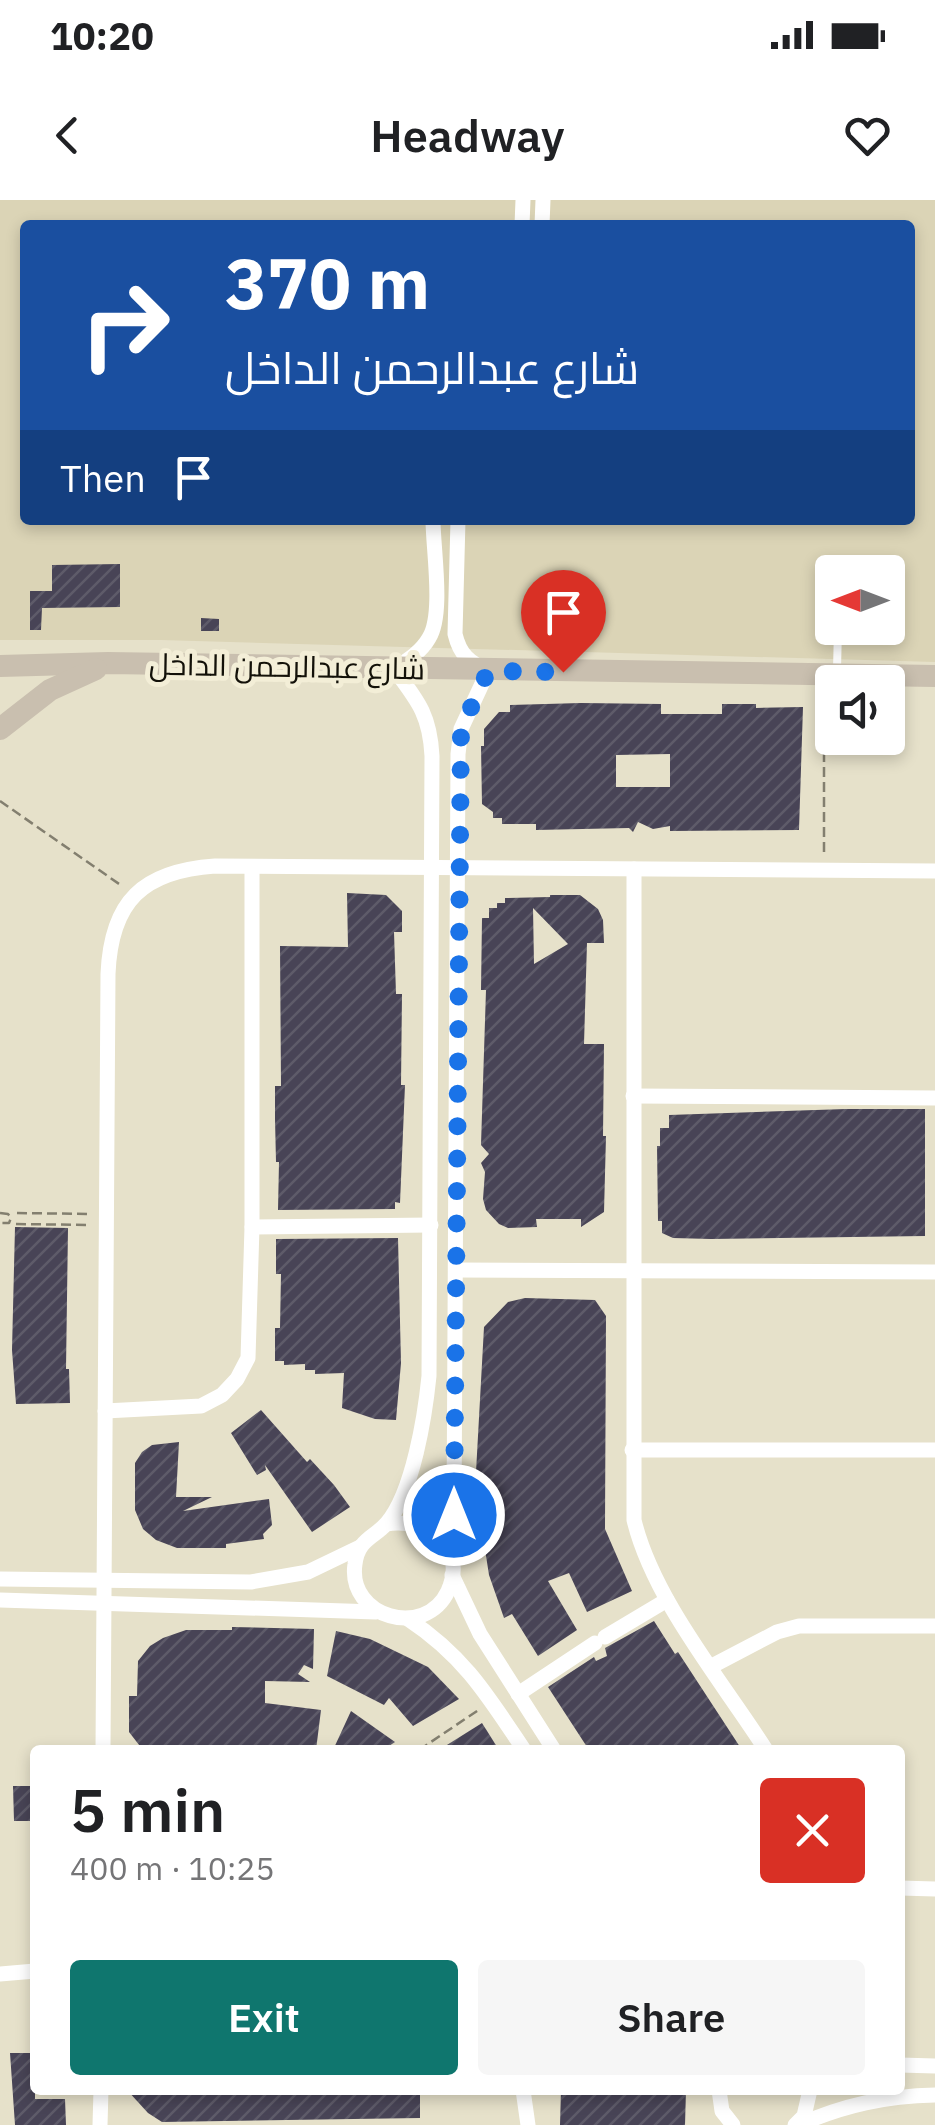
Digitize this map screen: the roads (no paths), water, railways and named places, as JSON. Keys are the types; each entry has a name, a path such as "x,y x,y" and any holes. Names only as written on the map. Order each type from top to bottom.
{"street":[{"path":"386,1524 404,1489 426,1415 431,1225 431,731 423,707 394,669 416,655 432,634 436,608 433,525"},
{"path":"458,525 455,634 458,648 469,662 488,671 461,729 454,1515 448,1549 452,1575 480,1634 551,1745"},
{"path":"0,729 50,690 108,663"},
{"name":"شارع عبدالرحمن الداخل","path":"0,666 108,663 488,671 815,683"},
{"name":"شارع عبدالرحمن الداخل","path":"905,678 935,676"},
{"path":"106,1411 201,1406 222,1395 238,1379 248,1358 252,867"},
{"path":"103,1745 109,947 133,894 144,885 185,868 935,871"},
{"path":"634,869 634,1520 645,1558 667,1600 763,1745"},
{"path":"633,1096 935,1098"},
{"path":"252,1227 431,1225"},
{"path":"456,1270 935,1272"},
{"path":"632,1450 935,1450"},
{"path":"376,1612 356,1582 354,1564 371,1533 386,1524 422,1524 437,1534 448,1549"},
{"path":"0,1579 250,1582 308,1572 360,1547"},
{"path":"0,1600 376,1612 408,1619 424,1615 438,1605 448,1591 452,1575"},
{"path":"518,1694 667,1600"},
{"path":"408,1619 458,1656 521,1745"},
{"path":"712,1666 777,1632 799,1626 935,1626"},
{"path":"905,1888 935,1889"},
{"path":"3,1971 30,1972"},
{"path":"905,2066 935,2066"},
{"path":"100,2125 101,2095"},
{"path":"524,2095 528,2125"},
{"path":"797,2125 804,2116 809,2095"},
{"path":"797,2125 831,2110 872,2100 935,2095"},
{"path":"721,2118 733,2125"}]}
